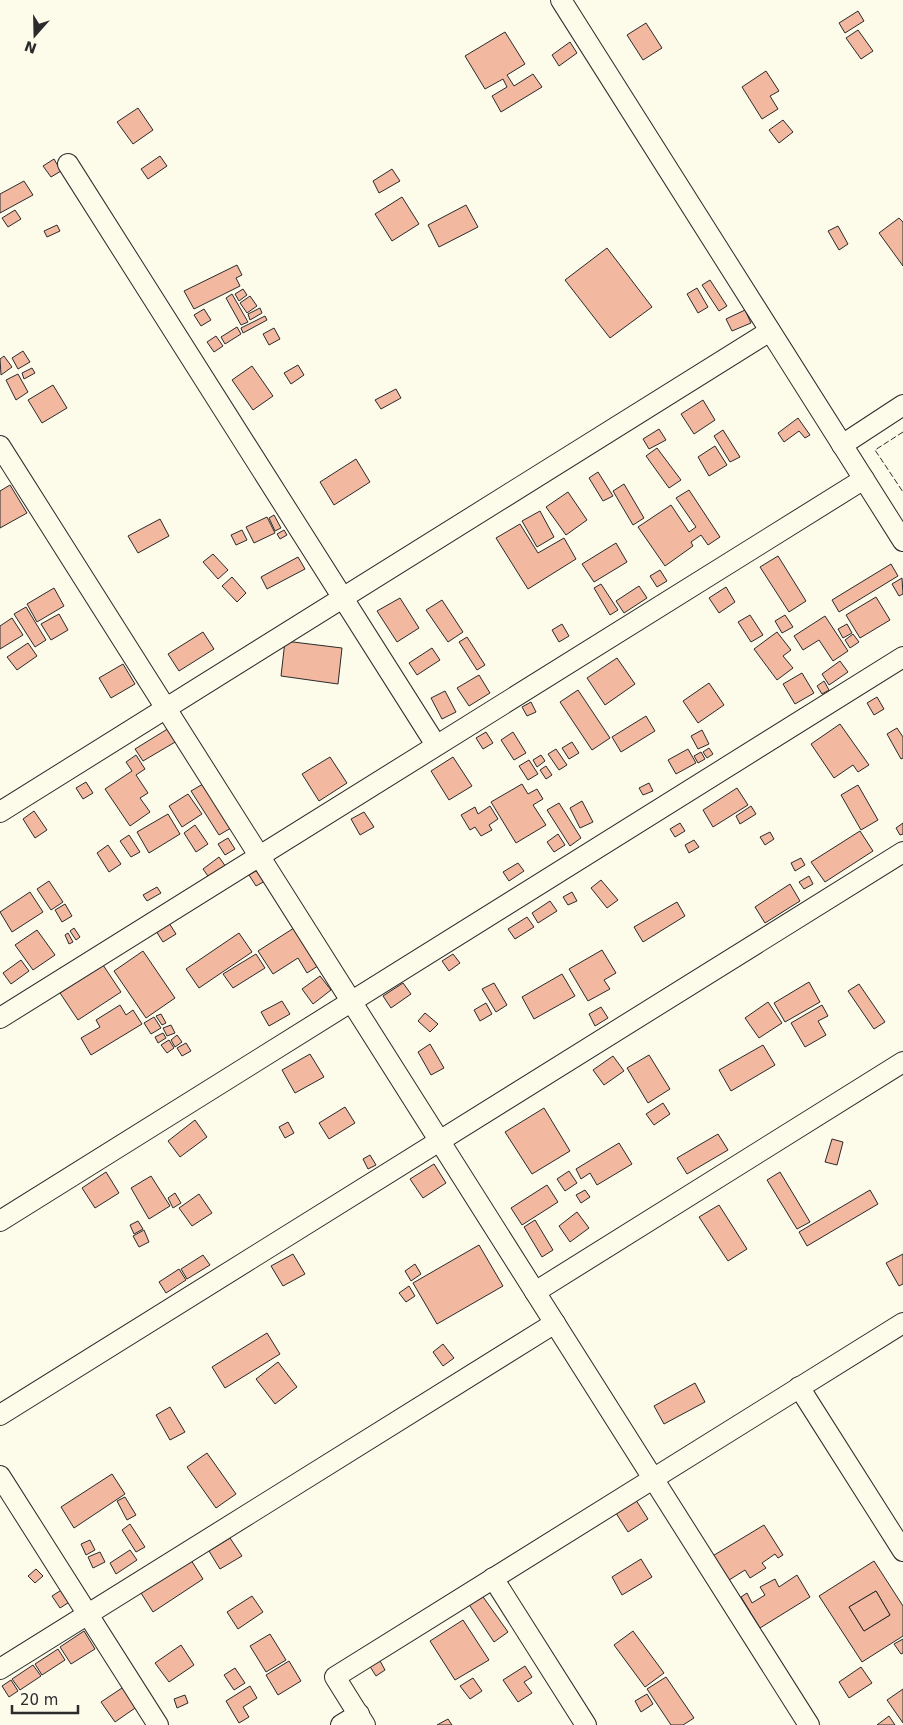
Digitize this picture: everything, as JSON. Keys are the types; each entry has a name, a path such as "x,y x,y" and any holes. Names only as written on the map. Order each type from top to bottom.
{"street":[{"path":"561,0 903,541"},
{"path":"68,164 436,745"},
{"path":"0,812 770,331"},
{"path":"842,445 903,405"},
{"path":"0,446 809,1725"},
{"path":"0,1018 864,479"},
{"path":"0,1221 903,657"},
{"path":"0,1415 903,852"},
{"path":"535,1292 903,1062"},
{"path":"0,1669 555,1323"},
{"path":"341,1725 362,1720 335,1677 903,1323"},
{"path":"799,1387 903,1551"},
{"path":"0,1476 158,1725"},
{"path":"493,1578 586,1725"}],"building":[{"path":"858,11 864,21 845,33 839,23"},
{"path":"646,23 662,48 643,60 627,35"},
{"path":"858,30 873,51 861,59 846,38"},
{"path":"505,32 525,64 507,75 514,86 533,74 542,87 501,112 492,96 507,87 503,79 485,89 465,56"},
{"path":"570,42 577,53 559,66 552,55"},
{"path":"766,71 779,91 770,96 778,109 762,119 742,87"},
{"path":"138,108 153,130 133,144 117,122"},
{"path":"783,120 793,132 779,143 769,130"},
{"path":"160,156 167,166 148,179 141,169"},
{"path":"54,159 61,171 51,177 43,166"},
{"path":"392,169 400,181 379,193 373,181"},
{"path":"24,181 33,195 0,213 0,194"},
{"path":"402,197 419,224 392,241 375,214"},
{"path":"466,205 478,227 439,247 428,225"},
{"path":"15,210 21,219 8,227 2,218"},
{"path":"899,218 903,222 903,266 879,233"},
{"path":"57,225 60,231 47,237 44,231"},
{"path":"838,226 848,244 839,250 828,231"},
{"path":"607,248 652,307 610,338 565,280"},
{"path":"237,265 242,275 236,278 240,286 194,309 184,291"},
{"path":"710,280 727,306 719,311 702,285"},
{"path":"697,288 708,307 698,313 687,294"},
{"path":"243,289 247,295 239,301 235,294"},
{"path":"232,294 248,322 241,325 226,298"},
{"path":"250,296 257,306 247,313 240,303"},
{"path":"260,308 262,313 250,320 248,314"},
{"path":"204,309 211,320 201,326 194,315"},
{"path":"745,310 751,323 732,331 726,319"},
{"path":"265,316 267,320 243,333 241,328"},
{"path":"237,327 241,334 225,344 221,337"},
{"path":"274,328 280,339 269,345 263,334"},
{"path":"216,336 223,346 214,352 207,342"},
{"path":"23,351 30,362 18,369 12,358"},
{"path":"4,356 12,367 1,375 0,359"},
{"path":"298,365 304,375 291,384 284,373"},
{"path":"252,366 273,396 253,410 232,380"},
{"path":"32,368 35,373 24,379 22,373"},
{"path":"18,374 28,392 16,400 6,380"},
{"path":"53,385 67,408 42,423 28,400"},
{"path":"396,389 401,398 381,409 375,400"},
{"path":"703,400 715,420 694,434 681,414"},
{"path":"798,418 810,435 805,438 799,431 784,442 778,433"},
{"path":"659,429 666,440 649,449 643,439"},
{"path":"723,430 740,457 730,462 714,436"},
{"path":"715,446 727,465 709,476 698,457"},
{"path":"657,448 681,480 669,488 646,456"},
{"path":"356,459 370,482 334,505 320,482"},
{"path":"598,472 613,496 603,501 589,478"},
{"path":"624,484 644,518 633,525 613,491"},
{"path":"10,485 27,513 0,528 0,491"},
{"path":"689,490 720,537 708,545 701,535 691,542 693,546 665,566 638,527 671,505 689,532 696,527 676,498"},
{"path":"568,492 587,520 566,535 546,507"},
{"path":"540,511 554,537 537,547 522,521"},
{"path":"274,515 281,528 275,531 269,518"},
{"path":"267,517 275,533 254,543 246,527"},
{"path":"160,519 169,536 138,553 128,536"},
{"path":"520,524 538,553 564,538 576,559 528,589 496,538"},
{"path":"242,530 247,540 236,545 231,535"},
{"path":"284,530 287,535 280,539 277,534"},
{"path":"616,543 627,562 594,582 582,564"},
{"path":"213,554 228,570 218,579 203,562"},
{"path":"778,556 806,601 789,612 760,567"},
{"path":"298,557 305,569 267,589 261,577"},
{"path":"891,564 898,576 839,612 832,600"},
{"path":"660,570 667,581 657,587 650,576"},
{"path":"232,577 246,593 237,602 222,586"},
{"path":"902,578 903,594 899,596 892,584"},
{"path":"601,584 618,610 610,615 594,588"},
{"path":"639,586 647,598 624,613 616,601"},
{"path":"726,587 735,602 719,613 709,598"},
{"path":"54,588 64,606 37,622 27,604"},
{"path":"876,597 890,620 860,638 846,615"},
{"path":"400,598 419,628 397,642 377,611"},
{"path":"442,600 463,632 448,642 426,610"},
{"path":"26,607 46,640 35,647 14,614"},
{"path":"59,614 68,630 51,640 41,624"},
{"path":"750,615 763,635 751,642 738,622"},
{"path":"785,615 793,627 782,633 775,621"},
{"path":"825,616 848,651 833,661 819,640 803,650 794,636"},
{"path":"12,618 23,635 0,649 0,626"},
{"path":"562,624 569,636 559,642 552,630"},
{"path":"847,624 852,633 843,638 838,629"},
{"path":"203,632 214,649 179,671 168,654"},
{"path":"777,632 791,650 783,656 793,668 777,680 754,649"},
{"path":"853,634 859,642 850,648 845,640"},
{"path":"467,637 485,665 477,670 459,642"},
{"path":"285,641 342,648 338,684 281,676"},
{"path":"28,643 37,656 17,670 7,657"},
{"path":"432,648 440,660 417,675 409,663"},
{"path":"617,658 635,684 605,705 587,678"},
{"path":"840,661 848,672 829,685 822,674"},
{"path":"123,664 135,684 111,698 99,678"},
{"path":"802,673 814,693 795,704 783,684"},
{"path":"479,675 490,693 469,706 457,688"},
{"path":"824,681 829,690 822,694 817,686"},
{"path":"709,683 724,705 698,723 683,701"},
{"path":"578,690 610,738 592,750 560,702"},
{"path":"445,691 456,712 442,719 431,698"},
{"path":"877,697 884,709 874,715 867,703"},
{"path":"531,702 536,712 527,716 522,707"},
{"path":"646,716 655,731 621,752 612,737"},
{"path":"840,724 869,765 858,772 853,765 834,778 811,744"},
{"path":"174,725 182,738 143,761 135,749"},
{"path":"897,728 903,737 903,758 901,759 887,734"},
{"path":"702,730 709,744 698,749 691,736"},
{"path":"486,732 493,743 483,749 476,738"},
{"path":"513,732 526,753 514,760 501,740"},
{"path":"572,742 579,753 569,759 562,748"},
{"path":"709,748 713,754 707,758 703,752"},
{"path":"556,749 567,765 559,770 548,754"},
{"path":"688,749 696,763 676,774 668,760"},
{"path":"701,752 705,759 698,763 694,756"},
{"path":"136,755 145,769 136,775 148,793 140,798 150,812 130,826 105,789 132,771 126,762"},
{"path":"541,755 545,761 537,767 533,760"},
{"path":"330,757 347,783 319,801 302,774"},
{"path":"453,757 472,786 449,800 431,771"},
{"path":"529,760 538,774 528,780 519,766"},
{"path":"546,766 552,775 546,779 540,770"},
{"path":"208,781 236,825 219,835 191,791"},
{"path":"86,782 93,793 83,799 76,788"},
{"path":"649,783 653,791 643,795 639,788"},
{"path":"522,784 528,794 537,789 543,799 533,805 546,825 516,843 491,802"},
{"path":"858,785 878,820 861,830 841,795"},
{"path":"737,788 748,805 713,827 703,810"},
{"path":"188,794 202,814 182,827 169,806"},
{"path":"582,801 593,822 580,828 570,808"},
{"path":"559,803 581,838 570,846 547,810"},
{"path":"490,806 498,819 489,825 492,830 481,836 475,827 470,830 461,815 475,807 478,814"},
{"path":"751,806 756,814 740,824 736,816"},
{"path":"34,811 47,830 35,838 23,819"},
{"path":"364,812 374,827 360,835 351,819"},
{"path":"168,814 180,834 149,853 137,832"},
{"path":"680,823 685,831 675,837 670,829"},
{"path":"903,823 903,834 900,835 896,828"},
{"path":"195,825 208,844 196,852 184,833"},
{"path":"860,831 873,851 825,882 811,862"},
{"path":"770,832 774,839 765,845 760,837"},
{"path":"558,834 565,845 554,852 547,842"},
{"path":"129,835 140,852 131,857 120,841"},
{"path":"228,838 235,849 225,855 218,844"},
{"path":"694,840 699,847 689,853 685,845"},
{"path":"108,845 121,864 109,872 97,853"},
{"path":"219,857 226,867 210,879 203,869"},
{"path":"801,858 805,865 795,871 791,863"},
{"path":"518,863 524,871 509,881 503,872"},
{"path":"259,869 267,880 256,886 249,875"},
{"path":"809,876 813,884 804,889 799,882"},
{"path":"601,880 618,900 607,908 591,888"},
{"path":"49,881 63,902 51,910 37,889"},
{"path":"790,884 800,901 765,923 755,907"},
{"path":"157,887 161,893 147,901 143,895"},
{"path":"30,892 43,912 12,932 0,912"},
{"path":"572,892 577,901 568,905 563,897"},
{"path":"550,901 557,911 538,923 532,913"},
{"path":"677,902 685,916 643,942 634,927"},
{"path":"65,904 72,916 62,922 55,910"},
{"path":"527,917 534,927 515,939 508,929"},
{"path":"169,923 176,934 163,942 156,931"},
{"path":"297,926 321,964 307,973 298,958 273,974 258,951"},
{"path":"74,928 80,937 76,940 70,931"},
{"path":"37,930 55,955 33,970 15,945"},
{"path":"68,933 73,942 69,944 65,935"},
{"path":"239,933 252,952 199,988 186,969"},
{"path":"602,950 616,973 604,980 610,989 588,1001 569,969"},
{"path":"143,951 175,998 146,1018 114,971"},
{"path":"256,954 265,968 233,988 223,974"},
{"path":"453,954 460,963 449,971 442,961"},
{"path":"21,960 29,971 11,984 3,973"},
{"path":"103,965 121,992 78,1020 60,993"},
{"path":"562,974 575,996 534,1019 522,997"},
{"path":"320,976 331,990 313,1004 302,989"},
{"path":"809,982 820,1002 785,1022 774,1003"},
{"path":"403,983 411,994 391,1008 383,996"},
{"path":"494,983 507,1005 496,1012 482,989"},
{"path":"859,984 885,1022 874,1029 848,991"},
{"path":"282,1001 290,1014 269,1026 261,1012"},
{"path":"768,1002 782,1023 759,1038 745,1018"},
{"path":"486,1003 492,1014 480,1021 474,1010"},
{"path":"120,1005 126,1015 133,1010 142,1024 91,1055 81,1038 100,1027 96,1020"},
{"path":"822,1005 828,1016 818,1021 826,1035 805,1047 791,1023"},
{"path":"601,1007 608,1018 595,1026 589,1014"},
{"path":"425,1013 438,1024 430,1032 418,1021"},
{"path":"161,1014 166,1023 162,1025 156,1016"},
{"path":"154,1017 161,1028 151,1034 144,1023"},
{"path":"171,1025 175,1033 167,1036 163,1028"},
{"path":"163,1033 166,1038 158,1043 155,1037"},
{"path":"177,1035 182,1042 175,1047 171,1040"},
{"path":"169,1040 174,1048 167,1053 161,1045"},
{"path":"186,1043 191,1051 182,1056 177,1048"},
{"path":"430,1044 444,1068 431,1075 418,1052"},
{"path":"763,1045 775,1065 731,1091 719,1070"},
{"path":"310,1054 324,1077 295,1093 282,1070"},
{"path":"649,1055 670,1089 648,1103 627,1068"},
{"path":"613,1056 624,1071 604,1085 593,1070"},
{"path":"663,1103 670,1114 654,1125 646,1114"},
{"path":"345,1107 355,1123 329,1139 319,1123"},
{"path":"544,1108 570,1151 532,1174 505,1132"},
{"path":"195,1120 207,1137 180,1157 168,1141"},
{"path":"288,1122 294,1133 285,1138 279,1127"},
{"path":"718,1134 728,1150 687,1174 677,1158"},
{"path":"832,1139 843,1142 837,1165 825,1162"},
{"path":"619,1143 632,1164 597,1185 590,1173 581,1179 576,1169"},
{"path":"370,1155 376,1165 368,1169 363,1159"},
{"path":"434,1164 446,1183 423,1198 410,1179"},
{"path":"569,1171 577,1183 565,1191 557,1179"},
{"path":"106,1172 119,1193 95,1208 82,1188"},
{"path":"780,1172 810,1222 797,1229 767,1180"},
{"path":"151,1176 170,1206 149,1219 131,1188"},
{"path":"547,1185 558,1202 522,1225 511,1208"},
{"path":"585,1190 590,1197 581,1203 576,1195"},
{"path":"870,1190 878,1204 807,1246 799,1232"},
{"path":"175,1193 181,1203 173,1208 168,1198"},
{"path":"199,1194 212,1213 192,1226 179,1208"},
{"path":"719,1205 747,1249 728,1261 699,1217"},
{"path":"577,1212 589,1228 570,1242 559,1226"},
{"path":"535,1220 553,1250 542,1257 524,1227"},
{"path":"138,1221 143,1229 134,1234 130,1225"},
{"path":"144,1230 149,1242 139,1247 133,1236"},
{"path":"479,1245 503,1286 437,1324 413,1283"},
{"path":"293,1254 305,1274 283,1286 271,1266"},
{"path":"903,1254 903,1284 899,1286 886,1263"},
{"path":"203,1255 210,1265 187,1279 181,1269"},
{"path":"415,1264 421,1274 411,1281 405,1271"},
{"path":"179,1269 186,1280 166,1293 159,1282"},
{"path":"409,1286 415,1296 406,1302 399,1293"},
{"path":"267,1333 280,1354 225,1388 212,1367"},
{"path":"443,1344 454,1358 443,1366 433,1352"},
{"path":"278,1362 297,1387 275,1404 256,1379"},
{"path":"695,1383 705,1402 664,1424 654,1406"},
{"path":"170,1407 185,1432 170,1440 156,1415"},
{"path":"207,1453 236,1494 216,1508 187,1467"},
{"path":"112,1474 125,1494 74,1528 61,1507"},
{"path":"125,1497 136,1515 127,1520 117,1501"},
{"path":"634,1497 648,1519 628,1532 614,1510"},
{"path":"130,1524 145,1547 136,1552 122,1530"},
{"path":"764,1525 783,1555 778,1558 775,1554 762,1563 766,1568 750,1578 745,1570 726,1582 711,1557"},
{"path":"230,1538 242,1556 220,1569 209,1551"},
{"path":"90,1540 95,1550 86,1555 81,1544"},
{"path":"130,1550 137,1560 116,1574 110,1563"},
{"path":"100,1552 105,1562 93,1568 88,1557"},
{"path":"641,1559 652,1577 622,1595 612,1577"},
{"path":"191,1560 203,1579 153,1612 141,1593"},
{"path":"874,1561 903,1606 903,1636 862,1662 819,1596","holes":["876,1591 890,1615 864,1631 849,1607"]},
{"path":"36,1569 43,1576 35,1583 28,1576"},
{"path":"797,1575 810,1597 760,1628 741,1597 747,1593 752,1603 765,1595 760,1587 775,1579 779,1587"},
{"path":"63,1589 71,1601 60,1608 52,1596"},
{"path":"876,1591 890,1615 864,1631 849,1607"},
{"path":"481,1594 508,1632 494,1642 468,1603"},
{"path":"252,1596 263,1612 238,1629 227,1612"},
{"path":"463,1620 489,1660 455,1680 430,1641"},
{"path":"84,1631 95,1649 71,1664 60,1647"},
{"path":"633,1631 664,1673 645,1687 614,1645"},
{"path":"270,1634 286,1660 266,1672 250,1646"},
{"path":"903,1639 903,1653 901,1654 894,1644"},
{"path":"181,1645 194,1665 169,1682 155,1663"},
{"path":"58,1649 65,1660 42,1675 35,1664"},
{"path":"379,1659 385,1670 376,1676 369,1665"},
{"path":"289,1661 301,1681 278,1695 266,1675"},
{"path":"33,1665 41,1676 20,1690 12,1679"},
{"path":"525,1666 532,1677 524,1682 532,1693 518,1702 503,1680"},
{"path":"861,1667 872,1683 849,1698 839,1682"},
{"path":"235,1668 245,1683 234,1690 224,1675"},
{"path":"666,1677 694,1718 683,1725 671,1725 647,1689"},
{"path":"473,1678 482,1691 470,1699 460,1686"},
{"path":"11,1680 18,1691 9,1697 2,1686"},
{"path":"125,1686 138,1706 115,1722 101,1702"},
{"path":"250,1686 257,1698 243,1707 249,1717 239,1723 226,1701"},
{"path":"903,1689 903,1723 887,1700"},
{"path":"647,1694 653,1704 641,1712 635,1701"},
{"path":"185,1695 188,1703 177,1708 174,1699"},
{"path":"889,1716 895,1725 877,1725"},
{"path":"448,1719 452,1725 437,1725"}],"fence":[{"path":"903,432 875,450 903,492"}]}
